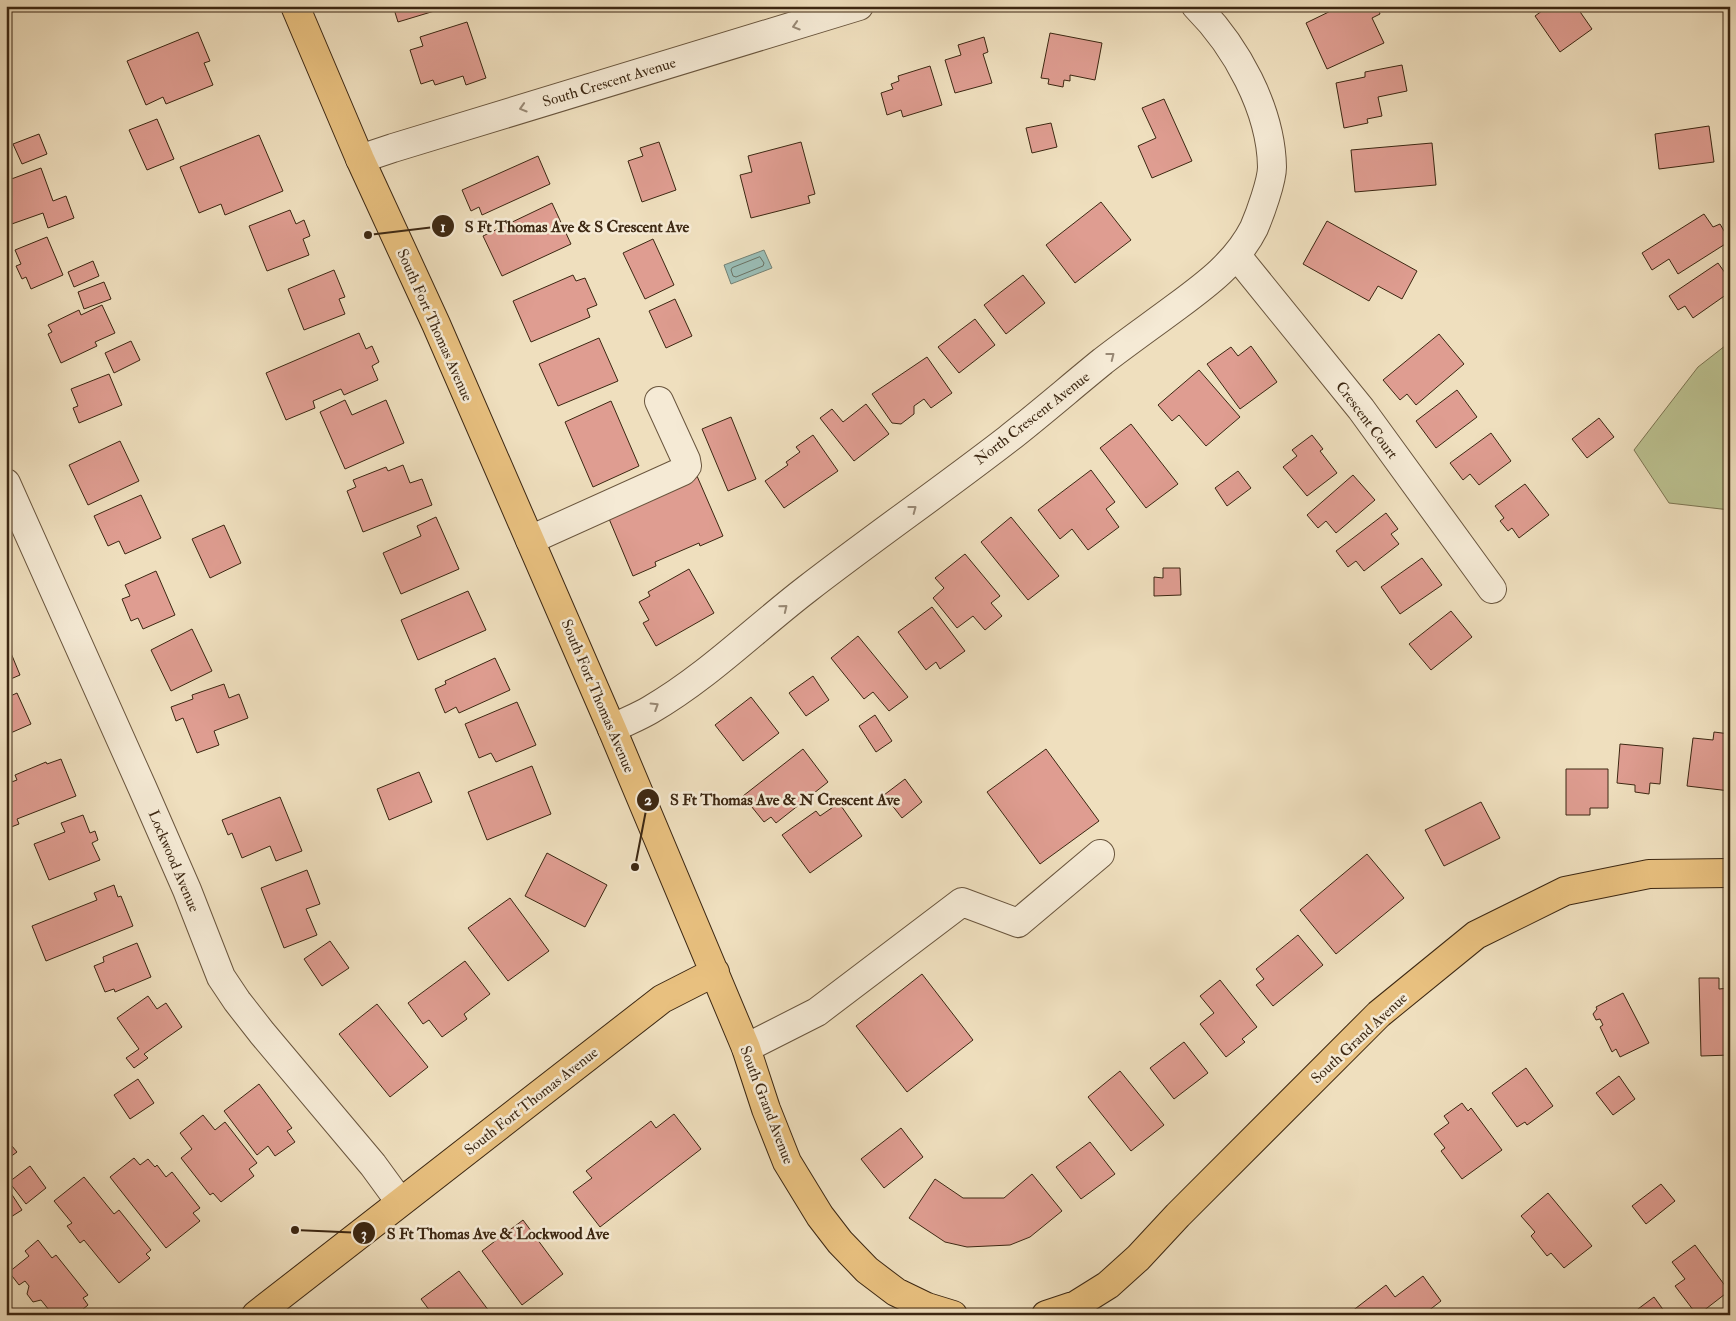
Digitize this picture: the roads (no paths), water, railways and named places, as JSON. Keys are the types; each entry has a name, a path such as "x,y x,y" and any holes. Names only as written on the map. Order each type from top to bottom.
{"main road":[{"name":"South Fort Thomas Avenue","path":"256,1315 662,999 715,972 612,728 432,315 360,159 295,6"},
{"name":"South Grand Avenue","path":"1046,1315 1076,1305 1108,1285 1138,1258 1178,1214 1379,1014 1476,934 1565,891 1649,874 1730,873"},
{"name":"South Grand Avenue","path":"715,972 746,1048 766,1109 787,1162 820,1216 840,1242 867,1270 896,1292 927,1307 953,1315"}],"street":[{"name":"South Crescent Avenue","path":"360,159 859,6"},
{"name":"North Crescent Avenue","path":"612,728 651,709 697,678 806,590 1008,438 1124,345 1193,294 1237,256 1253,229 1264,202 1272,169 1269,139 1256,94 1245,72 1202,12"},
{"name":"Crescent Court","path":"1237,256 1361,409 1492,589"},
{"path":"530,540 682,471 687,466 659,401"},
{"name":"Lockwood Avenue","path":"6,483 124,745 187,890 221,977 262,1033 373,1165 400,1202"},
{"path":"746,1048 817,1012 962,902 1018,922 1100,854"}],"water":[{"path":"764,250 772,268 731,284 724,265"}],"place":[{"name":"S Ft Thomas Ave & S Crescent Ave","path":"368,235"},
{"name":"S Ft Thomas Ave & N Crescent Ave","path":"635,867"},
{"name":"S Ft Thomas Ave & Lockwood Ave","path":"295,1230"}]}
